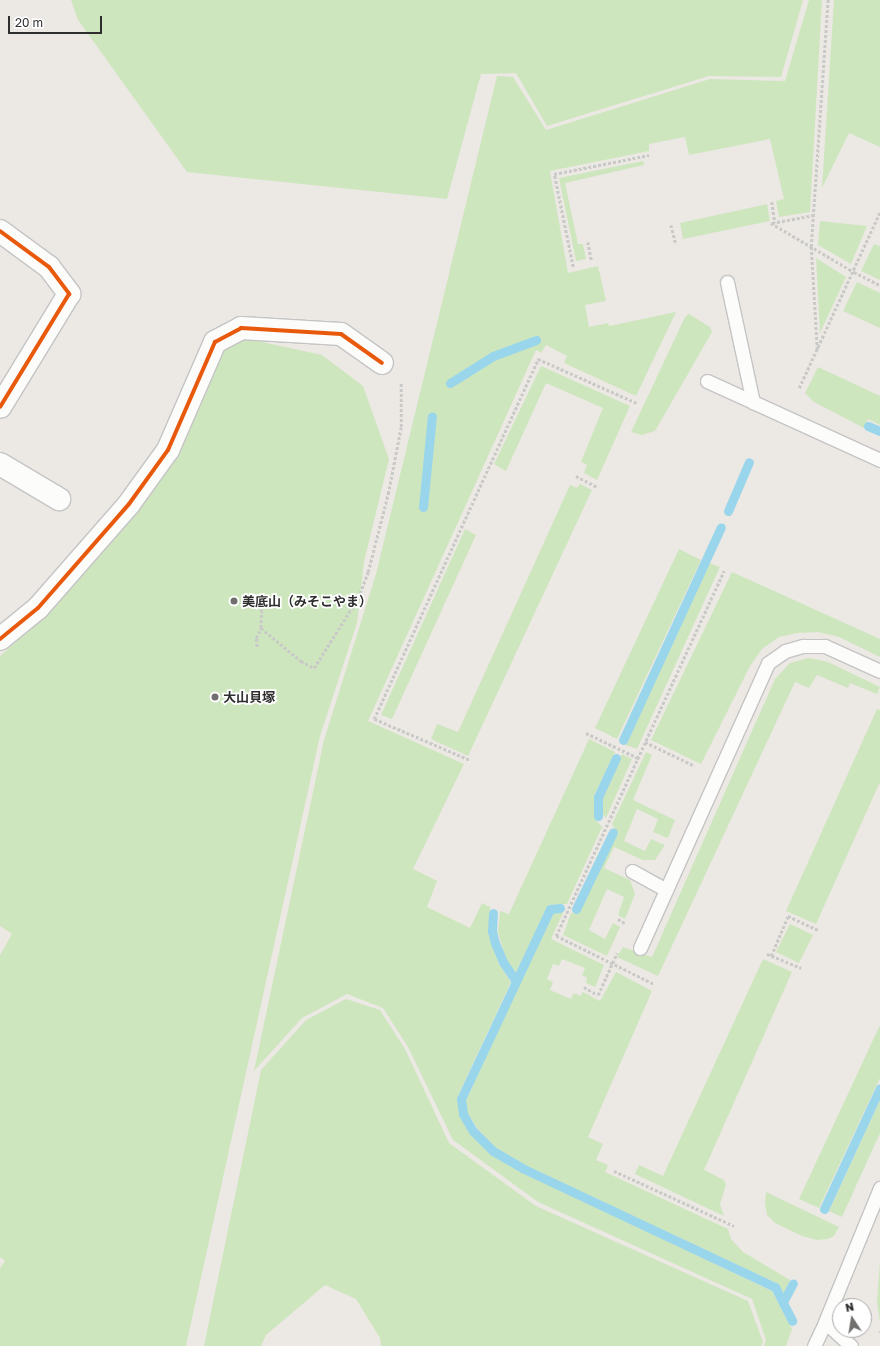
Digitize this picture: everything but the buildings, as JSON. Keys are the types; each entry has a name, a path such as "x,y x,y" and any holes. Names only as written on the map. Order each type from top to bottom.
{"street":[{"path":"0,231 49,267 69,294 0,406"},
{"path":"0,640 38,608 129,504 168,450 215,342 241,328 341,334 382,363"},
{"path":"0,464 59,499"}],"lane":[{"path":"727,282 753,402"},
{"path":"707,381 880,460"},
{"path":"640,948 768,663 785,651 804,646 825,646 880,671"},
{"path":"632,871 666,890"},
{"path":"814,1346 880,1188"},
{"path":"825,1322 851,1346"}],"path":[{"path":"817,350 811,247 828,0"},
{"path":"573,267 554,174 649,155"},
{"path":"772,202 775,223"},
{"path":"799,388 854,272 880,212"},
{"path":"814,215 771,223 854,272 880,285"},
{"path":"671,224 676,244"},
{"path":"588,242 592,262"},
{"path":"469,760 374,719 538,359 637,403"},
{"path":"260,628 301,661 314,668 358,598 388,494 401,427 401,371 382,363"},
{"path":"576,476 598,487"},
{"path":"652,984 556,936 724,570"},
{"path":"253,603 262,610 260,628 256,638 257,646"},
{"path":"586,733 638,758"},
{"path":"645,742 695,766"},
{"path":"771,956 788,916 818,930"},
{"path":"618,920 630,926"},
{"path":"584,987 598,995 618,951"},
{"path":"767,954 801,968"},
{"path":"614,1171 734,1226"}],"green space":[{"path":"71,0 803,0 781,77 709,76 547,126 516,73 481,74 447,199 187,172 78,20"},
{"path":"809,0 822,0 810,212 779,217 776,201 784,199 770,139 689,155 685,137 649,144 649,151 550,171 568,273 598,266 606,301 585,305 589,327 608,323 609,326 676,312 636,396 564,363 567,356 546,345 541,353 536,350 368,721 464,764 413,869 437,881 427,907 470,928 482,903 490,907 489,932 499,964 511,982 457,1098 460,1115 469,1132 493,1154 522,1172 772,1291 792,1329 786,1346 764,1346 766,1340 752,1299 538,1202 453,1140 408,1047 383,1008 347,994 302,1018 254,1071 324,740 376,574 497,76 513,77 546,130 710,79 785,81"},
{"path":"834,0 880,0 880,147 849,133 822,188"},
{"path":"643,161 644,165 565,183 578,244 583,244 586,259 576,261 559,178"},
{"path":"767,204 770,221 683,239 680,223"},
{"path":"820,221 867,226 851,264 818,245"},
{"path":"874,244 880,246 880,280 861,271"},
{"path":"816,258 846,277 820,333"},
{"path":"857,282 880,293 880,328 843,311"},
{"path":"689,314 710,327 712,332 655,431 642,435 631,432 685,317"},
{"path":"243,338 322,355 363,386 389,459 364,562 357,623 320,736 186,1346 0,1346 0,1268 5,1261 0,1257 0,955 12,934 0,926 0,656 48,614 177,458 220,352"},
{"path":"541,366 630,406 597,480 584,473 587,465 581,462 603,408 546,383 506,471 494,464"},
{"path":"818,367 880,396 880,425 868,419 864,428 814,402 805,393"},
{"path":"580,484 592,490 468,756 431,739 437,724 458,732 570,485 577,488"},
{"path":"465,529 476,535 392,719 381,715"},
{"path":"679,549 701,560 617,739 595,728"},
{"path":"709,563 720,567 637,749 626,745"},
{"path":"732,572 880,639 880,657 839,637 818,632 797,633 779,637 762,649 750,666 701,764 651,740"},
{"path":"809,658 828,662 880,687 877,694 850,683 848,688 817,675 809,688 795,682 658,976 617,957 623,947 652,957 775,679 790,663"},
{"path":"877,709 880,710 880,782 816,924 786,911"},
{"path":"589,739 615,752 594,796 594,818 602,827 567,904 548,905 516,973 506,960 498,932 500,911 509,914"},
{"path":"646,752 652,755 633,800 675,820 668,838 653,832 658,819 637,809 624,841 645,851 651,839 665,845 655,860 643,860 614,847 604,868 630,880 635,894 625,919 618,915 624,897 607,889 589,930 605,939 613,923 620,927 607,956 563,935 571,913 578,913 617,832 612,824"},
{"path":"622,754 632,759 606,818 602,814 602,797"},
{"path":"552,912 563,913 551,939 604,965 595,987 586,983 587,977 582,976 585,968 562,959 559,966 553,964 547,979 553,982 550,990 571,999 574,993 580,996 583,992 600,1001 616,972 652,991 588,1137 603,1144 596,1160 608,1165 605,1172 728,1229 731,1239 743,1252 790,1280 783,1295 778,1284 526,1166 498,1150 478,1129 467,1112 466,1101"},
{"path":"790,924 813,935 799,963 776,952"},
{"path":"763,959 792,972 704,1170 724,1180 726,1185 720,1204 724,1216 635,1174 639,1165 663,1176"},
{"path":"346,999 380,1010 405,1049 449,1143 536,1206 748,1301 763,1342 761,1346 381,1346 380,1338 356,1299 325,1285 266,1335 261,1346 204,1346 261,1070 306,1020"},
{"path":"880,1025 880,1078 819,1208 799,1199"},
{"path":"880,1100 880,1133 842,1217 829,1211"},
{"path":"766,1192 839,1227 834,1236 828,1239 817,1240 802,1236 775,1223 767,1215 765,1203"},
{"path":"880,1263 880,1323 877,1301"}],"waterway":[{"path":"450,383 493,356 536,340"},
{"path":"423,507 432,416"},
{"path":"868,426 880,431"},
{"path":"728,511 749,462"},
{"path":"623,740 721,527"},
{"path":"598,816 598,797 616,758"},
{"path":"576,909 613,832"},
{"path":"560,908 550,909 461,1099 463,1114 473,1131 493,1151 522,1168 775,1287 792,1321"},
{"path":"493,913 492,931 495,943 503,962 516,981"},
{"path":"824,1209 880,1088"},
{"path":"783,1302 793,1283"}],"cycle path":[{"path":"0,231 49,267 69,294 0,407"},
{"path":"0,639 38,608 129,504 168,450 215,342 241,328 341,334 382,363"}],"place":[{"name":"美底山（みそこやま）","path":"234,601"},
{"name":"大山貝塚","path":"215,697"}]}
